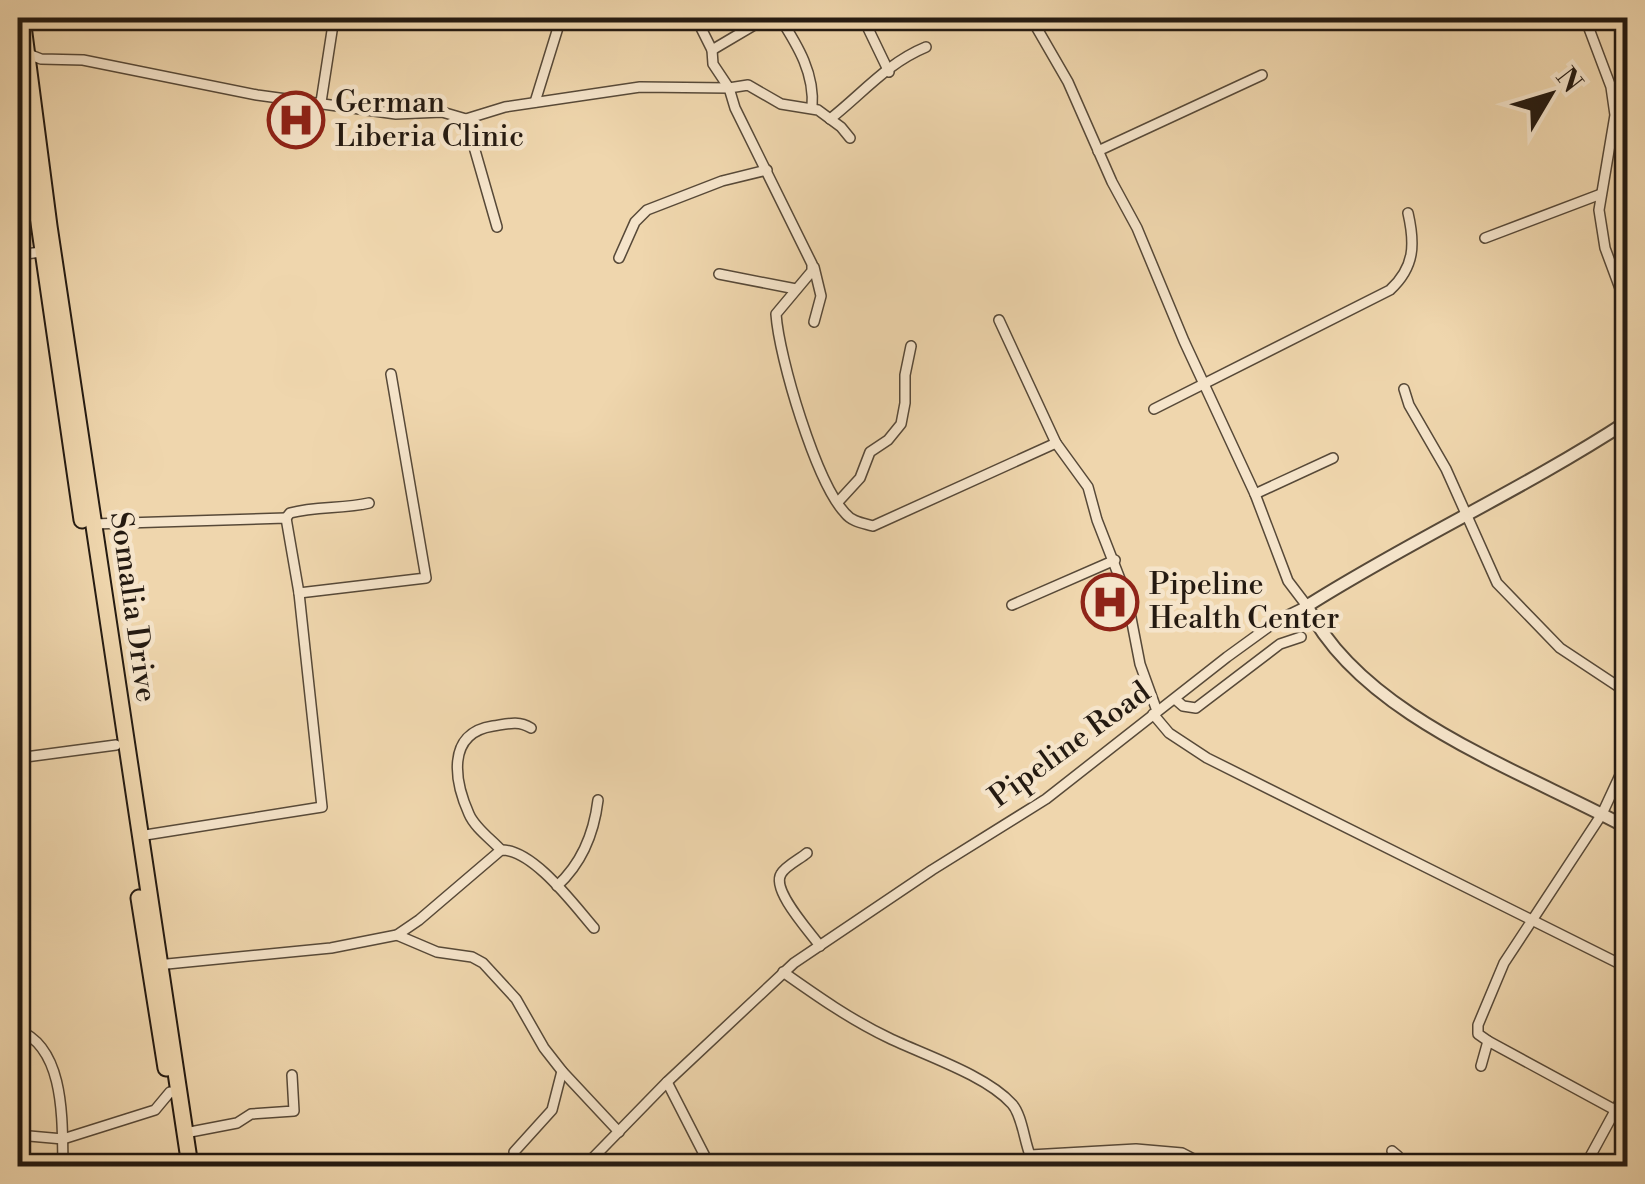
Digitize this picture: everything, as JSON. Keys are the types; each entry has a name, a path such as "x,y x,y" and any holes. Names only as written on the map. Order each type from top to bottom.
{"main road":[{"name":"Somalia Drive","path":"22,18 23,52 139,836 180,1166"},
{"name":"Somalia Drive","path":"18,78 116,745 190,1166"}],"street":[{"path":"321,102 334,18"},
{"path":"535,102 562,18"},
{"path":"696,18 712,50 713,64 729,88 735,108 821,284 814,322"},
{"path":"712,50 766,18"},
{"path":"780,18 814,87 812,108"},
{"path":"863,18 889,72"},
{"path":"1031,18 1068,82 1137,228 1255,494 1288,580 1326,640 1394,704 1428,726 1628,828"},
{"path":"1585,18 1611,87 1615,115 1600,210 1606,248 1628,310"},
{"path":"830,119 871,80 889,72 906,55 926,47"},
{"path":"23,52 41,59 83,60 257,95 396,114 442,112 466,119 535,102 640,87 748,85 781,104 812,108 850,138"},
{"path":"1098,151 1262,76"},
{"path":"466,119 497,228"},
{"path":"620,258 635,222 647,210 722,181 767,170"},
{"path":"18,198 34,192"},
{"path":"1484,238 1601,194"},
{"path":"1154,409 1390,290 1401,280 1412,253 1408,213"},
{"path":"18,255 41,252"},
{"path":"812,264 812,271 776,314 779,345 811,448 843,512 855,521 873,526 1056,443"},
{"path":"719,274 796,289"},
{"path":"1000,320 1056,443 1088,487 1127,597 1140,664 1155,713 1169,733 1207,758 1628,968"},
{"path":"838,502 860,478 870,452 888,440 901,424 904,375 911,346"},
{"path":"299,593 426,578 391,374"},
{"path":"1404,389 1409,405 1446,469 1497,583 1560,648 1628,692"},
{"name":"Pipeline Road","path":"584,1166 783,972 1046,799 1278,620 1533,481 1628,421"},
{"path":"1255,494 1333,458"},
{"path":"139,836 322,807 299,593 286,518 304,509 346,508 369,502"},
{"path":"93,524 286,518"},
{"path":"1012,605 1115,560"},
{"path":"1174,699 1196,708 1280,644 1301,637"},
{"path":"501,850 468,813 456,776 456,757 476,731 486,726 512,722 531,728"},
{"path":"18,758 116,745"},
{"path":"1628,758 1602,814 1504,963 1478,1025 1478,1034 1628,1117"},
{"path":"557,886 574,870 590,834 598,800"},
{"path":"155,966 331,948 397,936 501,850 508,849 524,857 557,886 594,928"},
{"path":"807,853 778,879 781,892 820,946"},
{"path":"397,936 436,952 483,963 516,999 562,1071 619,1132"},
{"path":"783,972 838,1010 886,1037 965,1072 1004,1097 1016,1108 1030,1155 1136,1149 1182,1153 1207,1166"},
{"path":"18,1030 31,1034 52,1065 64,1166"},
{"path":"1481,1066 1488,1040"},
{"path":"514,1152 552,1110 562,1071"},
{"path":"185,1133 237,1124 257,1113 294,1111 292,1075"},
{"path":"667,1082 710,1166"},
{"path":"1586,1166 1628,1087"},
{"path":"18,1135 62,1139 155,1110 170,1092"},
{"path":"1392,1151 1398,1156 1399,1166"}],"place":[{"name":"German Liberia Clinic","path":"296,120"},
{"name":"Pipeline Health Center","path":"1110,602"}]}
